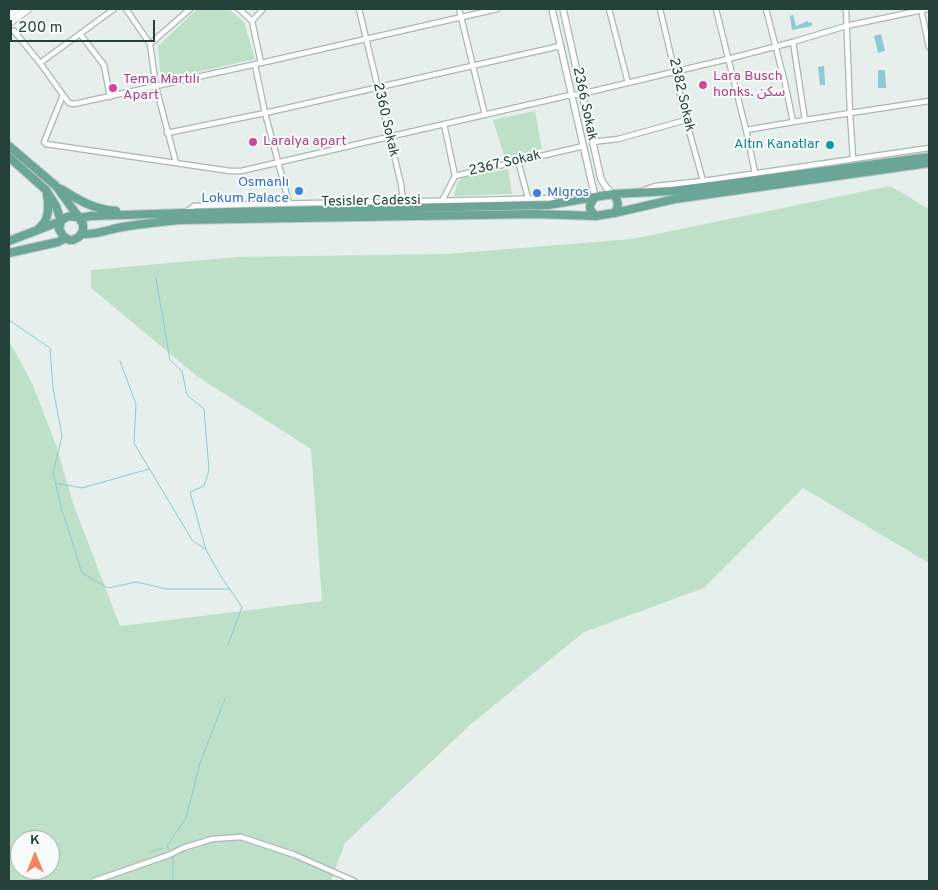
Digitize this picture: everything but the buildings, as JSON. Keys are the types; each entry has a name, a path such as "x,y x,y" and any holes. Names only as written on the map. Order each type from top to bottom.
{"main road":[{"path":"9,23 28,9"},
{"path":"9,146 56,186 81,202 111,211 151,214"},
{"path":"9,157 46,190 56,206 61,221 59,229 62,236 73,240 76,239 82,234 83,224 56,186"},
{"path":"9,241 61,221 67,216 78,218 185,213 534,206 613,194 673,191 929,157"},
{"path":"82,234 92,235 144,224 180,220 535,214 596,216 675,199 929,163"},
{"path":"36,230 43,225 48,215 49,204 46,190"},
{"path":"613,194 617,198 618,203 618,209 615,213"},
{"path":"595,197 590,205 590,209 596,216"},
{"path":"9,253 58,242 66,238"}],"street":[{"path":"9,15 17,9"},
{"path":"40,63 114,9"},
{"path":"126,9 150,44 156,87 176,163"},
{"path":"150,44 190,9"},
{"path":"239,9 252,20 261,63"},
{"path":"252,20 263,9"},
{"name":"2360 Sokak","path":"359,9 401,184 403,201"},
{"path":"459,9 484,115"},
{"path":"14,31 69,103 74,104 255,65 497,9"},
{"name":"2366 Sokak","path":"552,9 595,197"},
{"name":"2366 Sokak","path":"563,9 601,179 613,194"},
{"path":"609,9 628,83"},
{"name":"2382 Sokak","path":"660,9 686,120 703,181"},
{"path":"716,9 755,173"},
{"path":"766,9 793,122"},
{"path":"846,9 853,159"},
{"path":"63,95 44,142 46,144 241,171 675,72 793,42 846,26 923,9 929,47"},
{"path":"80,34 104,65 110,97"},
{"path":"793,42 804,120"},
{"path":"167,133 378,88 560,46"},
{"path":"255,65 265,113 289,203"},
{"path":"746,130 929,101"},
{"path":"592,142 618,139 686,120"},
{"path":"444,124 455,176"},
{"name":"2367 Sokak","path":"442,201 455,176 584,146"},
{"path":"630,194 655,186 703,181 929,148"},
{"path":"518,161 528,198"},
{"name":"Tesisler Cadessi","path":"185,213 194,206 289,203 547,198 559,203"},
{"path":"94,881 169,855 182,848 212,840 241,837 295,855 354,881"}],"green space":[{"path":"197,9 229,9 244,22 255,59 161,80 158,46"},
{"path":"535,111 542,149 505,159 493,120"},
{"path":"508,169 512,194 454,195 457,183 462,178"},
{"path":"890,186 929,209 929,563 803,488 704,588 584,632 471,724 345,843 331,881 9,881 9,341 32,383 56,445 73,503 120,626 322,601 311,449 198,377 91,288 91,270 237,257 447,254 632,239"}],"water":[{"path":"793,15 796,26 808,21 808,23 812,22 812,26 792,30 790,16"},
{"path":"881,34 885,51 878,53 874,36"},
{"path":"824,66 825,85 820,85 818,67"},
{"path":"878,70 885,70 886,88 878,88"}],"waterway":[{"path":"156,278 170,360 182,371 187,395 204,409 209,470 204,486 190,492 206,550 242,607 228,645"},
{"path":"9,320 50,348 53,388 62,436 53,473 62,510 82,573 108,588 136,582 167,589 229,589"},
{"path":"120,361 136,404 134,443 192,540 205,549"},
{"path":"56,483 82,488 149,469"},
{"path":"169,850 167,846 186,818 200,763 225,699"},
{"path":"151,852 162,848"},
{"path":"173,858 173,881"}],"place":[{"name":"Lara Busch honks. سكن","path":"703,85"},
{"name":"Tema Martılı Apart","path":"113,88"},
{"name":"Laralya apart","path":"253,142"},
{"name":"Altın Kanatlar","path":"830,145"},
{"name":"Osmanlı Lokum Palace","path":"299,191"},
{"name":"Migros","path":"537,193"}]}
